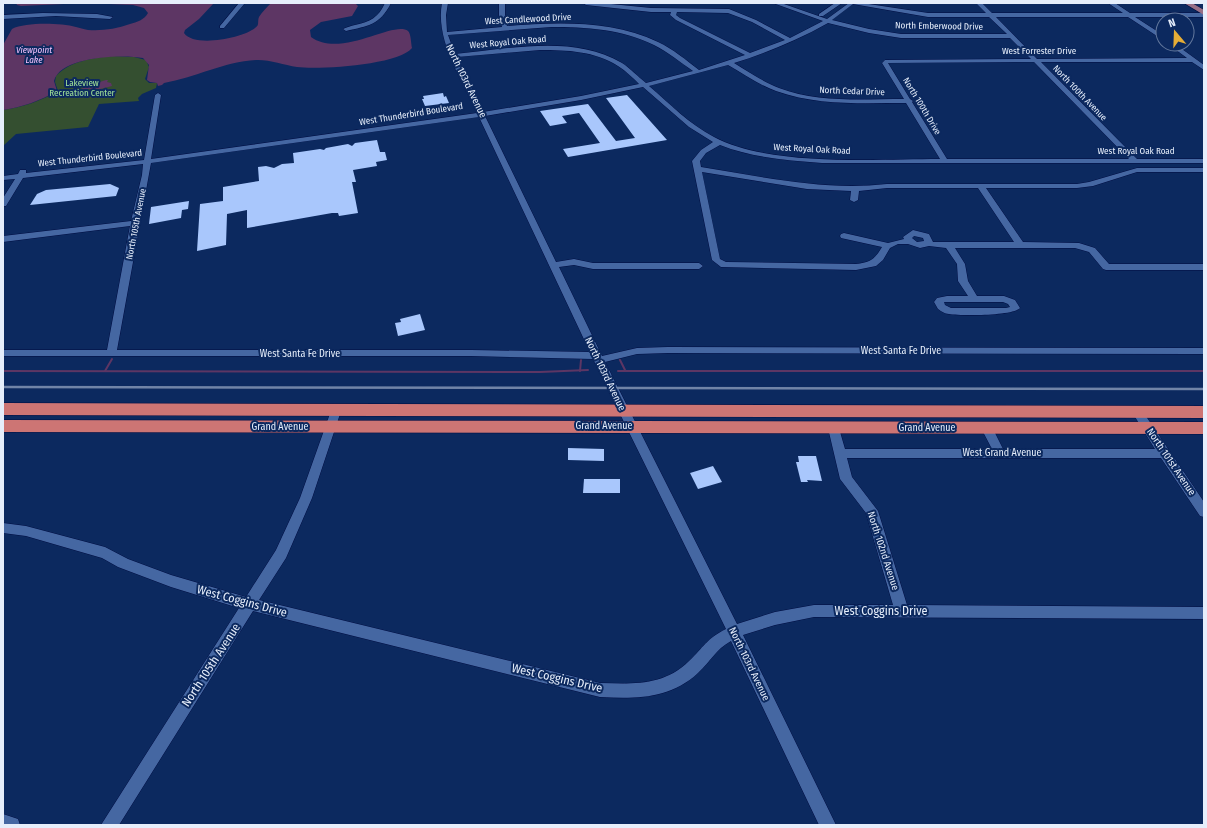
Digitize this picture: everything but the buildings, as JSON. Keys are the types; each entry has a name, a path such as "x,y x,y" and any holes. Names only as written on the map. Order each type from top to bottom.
{"highway":[{"name":"Grand Avenue","path":"3,409 1204,412"},
{"name":"Grand Avenue","path":"3,426 1204,428"}],"main road":[{"path":"1187,3 1204,14"}],"street":[{"path":"222,27 242,3"},
{"path":"346,29 376,20 384,13 388,3"},
{"name":"North 103rd Avenue","path":"445,3 443,16 445,34 453,56 597,358 734,632 828,825"},
{"path":"502,3 502,15 505,29"},
{"path":"586,3 674,11 729,11 754,21 789,40"},
{"name":"North Emberwood Drive","path":"776,3 827,21 885,34 901,36 1010,36"},
{"path":"808,23 839,3"},
{"path":"853,3 913,14 1204,14"},
{"name":"West Thunderbird Boulevard","path":"3,178 148,159 480,111 592,94 642,84 698,72 751,56 789,40 827,21 853,3"},
{"name":"North 100th Avenue","path":"978,3 1134,161"},
{"path":"1111,3 1155,33"},
{"path":"674,11 673,15 678,19 751,56"},
{"path":"3,17 48,13 70,13 110,17"},
{"name":"West Candlewood Drive","path":"445,34 567,26 613,30 656,43 672,52 698,72"},
{"name":"West Thunderbird Boulevard","path":"642,84 742,52 792,31"},
{"name":"West Royal Oak Road","path":"453,56 560,48 578,49 609,57 691,126 719,142 752,153 788,159 945,161 1204,161"},
{"path":"1182,52 1204,68"},
{"name":"West Forrester Drive","path":"887,61 1192,60"},
{"name":"North 100th Drive","path":"887,61 884,62 910,101 917,116 945,161"},
{"name":"North Cedar Drive","path":"730,63 772,87 804,97 830,101 910,101"},
{"name":"North 105th Avenue","path":"112,352 135,223 146,175 158,95"},
{"path":"719,142 704,151 698,156 696,161 716,260 724,265 856,267 873,264 880,258 887,246 896,242 909,241 918,245 1076,245 1092,250 1106,267 1204,267"},
{"name":"West Thunderbird Boulevard","path":"3,171 148,159"},
{"path":"3,204 25,168"},
{"path":"697,169 795,186 855,189 887,186 1077,186 1090,184 1137,170 1204,170"},
{"path":"980,185 1020,245"},
{"path":"854,200 855,189"},
{"path":"3,239 135,223"},
{"path":"844,236 882,243 887,246"},
{"path":"949,245 961,264 963,281 974,298"},
{"path":"553,265 574,262 593,266 699,266"},
{"path":"974,298 1004,299 1012,302 1015,308 1007,311 954,312 944,309 939,302 943,299 974,298"},
{"name":"West Santa Fe Drive","path":"3,353 471,353 597,358 637,351 653,350 1204,351"},
{"name":"North 105th Avenue","path":"110,825 281,554 294,529 306,498 336,411"},
{"name":"North 101st Avenue","path":"1137,412 1204,512"},
{"name":"North 102nd Avenue","path":"834,428 846,479 872,511 902,611"},
{"path":"987,428 999,452"},
{"name":"West Grand Avenue","path":"840,454 999,452 1165,453"},
{"name":"West Coggins Drive","path":"3,528 26,531 105,553 123,562 172,581 250,604 600,690 648,691 672,683 694,667 713,645 734,632 784,617 814,611 1204,613"},
{"path":"3,822 12,825"}],"green space":[{"name":"Lakeview Recreation Center","path":"112,56 134,57 146,60 149,67 145,79 149,83 157,83 156,88 142,94 138,98 139,101 99,104 88,127 16,134 3,146 3,110 32,103 58,91 55,82 56,76 68,67 90,59"}],"water":[{"path":"16,3 85,3 21,6 17,5"},
{"name":"Viewpoint Lake","path":"85,3 214,3 199,19 185,30 184,33 189,38 208,41 230,38 249,32 257,26 259,17 271,3 355,3 358,6 352,16 321,22 310,30 311,37 323,43 337,44 351,42 391,30 401,29 409,32 412,48 404,54 392,59 339,67 307,68 263,60 246,61 222,66 158,86 157,83 147,80 149,65 143,58 122,56 93,59 68,66 59,73 54,81 57,91 31,103 3,110 3,45 12,29 34,24 52,24 88,30 109,29 138,21 148,13 144,8 133,5"},
{"path":"108,80 107,82 111,83 112,86 100,89 81,89 87,86"}],"waterway":[{"path":"105,371 112,359"},
{"path":"580,370 581,360"},
{"path":"620,360 625,370"},
{"path":"3,371 540,372 580,370"},
{"path":"580,370 588,370"},
{"path":"618,371 1204,371"}],"railway":[{"path":"3,387 1204,389"}]}
